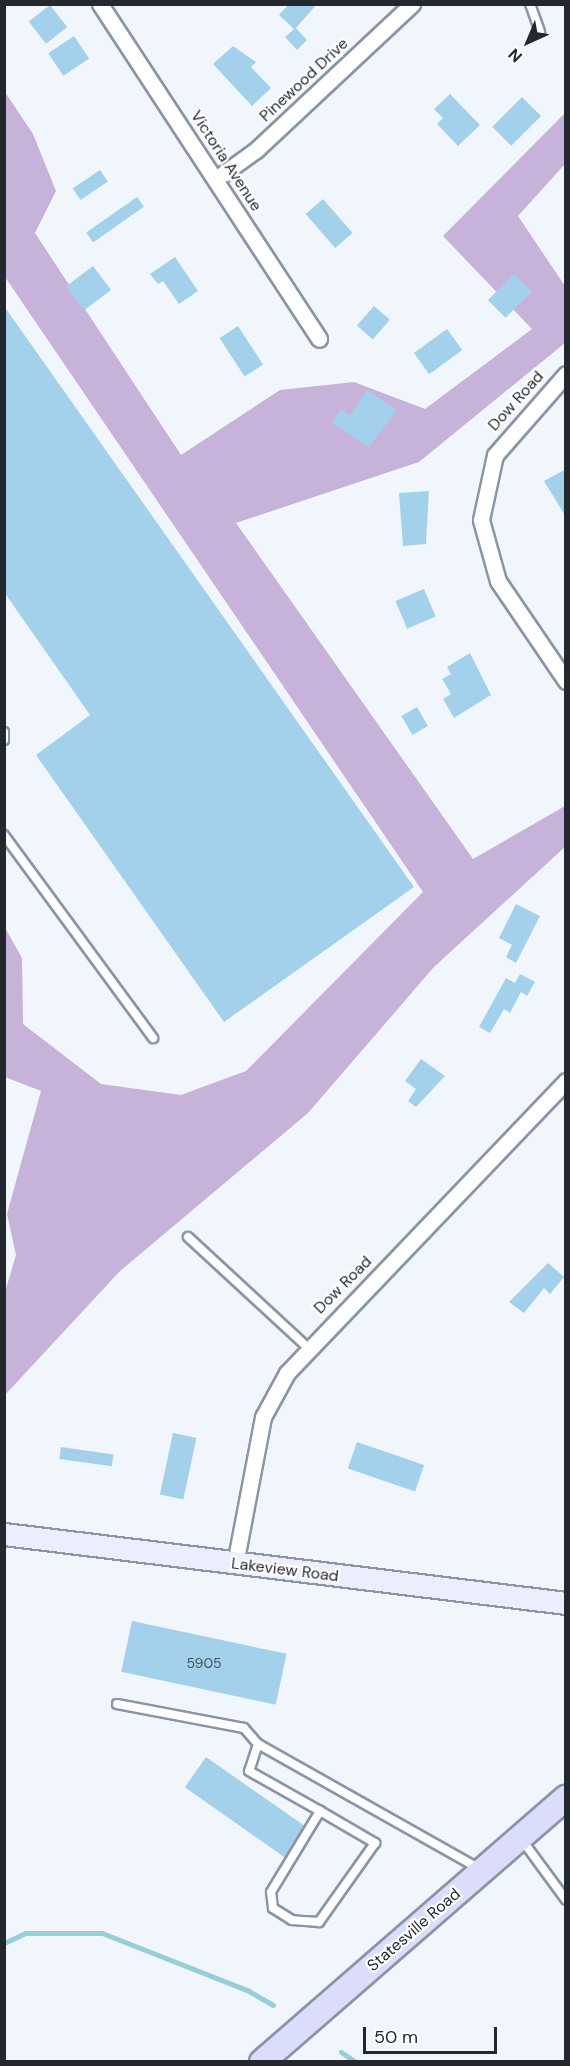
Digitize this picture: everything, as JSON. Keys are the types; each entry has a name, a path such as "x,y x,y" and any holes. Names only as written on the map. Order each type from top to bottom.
{"main road":[{"name":"Lakeview Road","path":"4,1534 566,1603"},
{"name":"Statesville Road","path":"262,2061 566,1798"}],"street":[{"name":"Victoria Avenue","path":"100,4 217,178 319,339"},
{"name":"Pinewood Drive","path":"217,178 256,150 412,4"},
{"name":"Dow Road","path":"566,374 495,455 481,520 498,581 566,681"},
{"name":"Dow Road","path":"235,1564 263,1417 307,1347 566,1081"}],"lane":[{"path":"530,4 540,31"},
{"path":"4,732 4,740"},
{"path":"4,835 153,1038"},
{"path":"188,1237 307,1347"},
{"path":"117,1704 244,1728 258,1744 482,1871"},
{"path":"258,1744 249,1771 320,1810 375,1842 319,1922 292,1920 273,1908 271,1892 320,1810"},
{"path":"520,1837 566,1900"}],"shaded area":[{"path":"5,92 33,134 56,191 35,233 181,455 280,390 354,382 425,409 532,329 443,236 565,113 565,164 518,216 565,286 565,343 419,462 236,523 473,859 565,806 566,846 434,967 308,1113 120,1271 5,1395 5,1292 16,1255 7,1214 41,1091 5,1077 4,926 22,958 23,1024 101,1084 181,1095 246,1071 423,892 5,277"}],"building":[{"path":"289,4 317,4 296,28 307,40 297,50 285,37 294,29 279,15"},
{"path":"50,5 67,27 46,44 29,22"},
{"path":"74,36 89,58 63,76 48,53"},
{"path":"233,46 256,62 251,67 271,88 252,106 213,64"},
{"path":"450,94 480,125 458,146 437,124 443,118 434,109"},
{"path":"522,97 541,116 511,146 492,127"},
{"path":"100,170 108,182 80,200 73,188"},
{"path":"137,197 144,207 93,242 86,233"},
{"path":"323,199 353,233 335,248 306,214"},
{"path":"175,257 198,291 179,304 163,281 158,284 150,274"},
{"path":"93,266 111,290 84,310 66,286"},
{"path":"514,274 532,292 506,318 488,300"},
{"path":"4,306 414,887 224,1022 36,755 90,715 4,592"},
{"path":"374,306 390,320 373,339 357,326"},
{"path":"238,326 263,365 245,377 220,338"},
{"path":"447,329 462,350 429,374 414,353"},
{"path":"367,390 397,410 369,447 332,423 341,409 350,415"},
{"path":"566,469 566,517 544,481"},
{"path":"429,491 426,544 403,546 399,493"},
{"path":"424,589 436,617 407,629 395,601"},
{"path":"470,653 491,695 454,718 443,699 451,694 442,679 451,674 447,667"},
{"path":"417,707 428,726 412,735 401,716"},
{"path":"516,904 540,916 516,963 506,957 512,945 499,938"},
{"path":"520,974 535,982 527,996 521,992 510,1013 504,1009 490,1033 479,1027 506,978 515,983"},
{"path":"421,1059 445,1076 416,1107 408,1101 416,1089 405,1081"},
{"path":"548,1263 564,1277 550,1294 544,1288 524,1313 509,1302"},
{"path":"173,1433 196,1438 183,1500 160,1495"},
{"path":"357,1442 424,1465 415,1492 348,1468"},
{"path":"61,1447 113,1454 112,1466 59,1459"},
{"path":"132,1621 287,1654 276,1705 121,1672"},
{"path":"206,1757 308,1828 286,1858 185,1787"}],"waterway":[{"path":"4,1943 25,1933 102,1933 247,1990 273,2005"},
{"path":"341,2052 356,2062"}]}
